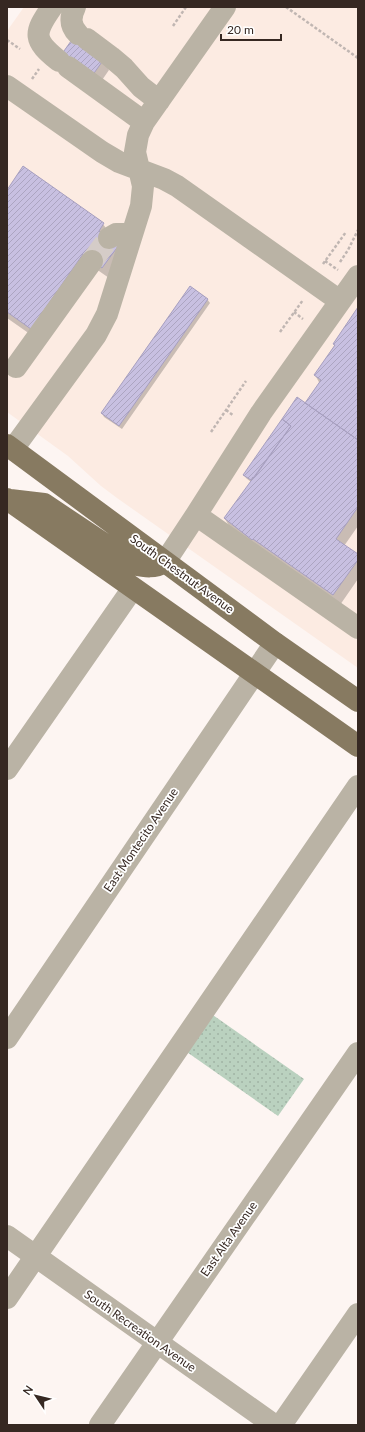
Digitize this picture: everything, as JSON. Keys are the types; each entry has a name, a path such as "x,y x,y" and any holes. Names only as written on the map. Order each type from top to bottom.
{"main road":[{"name":"South Chestnut Avenue","path":"10,447 275,643 358,701"},
{"path":"8,501 44,504 134,564 152,567 159,566 165,562"},
{"path":"8,501 358,746"}],"street":[{"path":"52,7 42,22 39,36 45,50 144,122"},
{"path":"76,7 71,15 71,22 74,30 111,56 141,87 159,101"},
{"path":"10,447 86,348 102,324 112,300 141,206 142,186 135,152 138,135 144,122 225,7"},
{"path":"7,86 102,152 119,162 164,179 177,186 340,301"},
{"path":"109,238 116,234 132,234"},
{"path":"16,368 92,261"},
{"path":"165,562 261,413 340,301 350,274"},
{"path":"196,515 358,628"},
{"path":"7,769 132,588"},
{"name":"East Montecito Avenue","path":"7,1038 275,643"},
{"path":"7,1298 358,786"},
{"name":"East Alta Avenue","path":"100,1425 358,1053"},
{"name":"South Recreation Avenue","path":"7,1236 156,1343 274,1425"},
{"path":"281,1425 358,1314"}],"path":[{"path":"173,26 186,7"},
{"path":"286,7 358,58"},
{"path":"340,262 358,230"},
{"path":"325,261 350,274"},
{"path":"211,432 246,381"}],"shaded area":[{"path":"24,7 358,7 358,668 117,498 101,486 68,456 7,412 7,31"}],"green space":[{"path":"210,1013 304,1079 278,1116 184,1050"}],"building":[{"path":"76,34 104,59 92,76 59,58"},
{"path":"23,166 104,223 99,231 119,245 102,268 83,254 31,329 7,312 7,190"},
{"path":"190,286 208,299 119,426 101,413"},
{"path":"358,307 358,440 305,403 321,380 314,375 335,345 333,344"},
{"path":"297,397 358,440 358,507 336,539 358,554 358,560 333,595 253,539 252,540 224,518 291,426 282,419"},
{"path":"282,419 291,426 254,478 253,477 251,480 243,475"}],"tunnel":[{"path":"92,261 109,238"}]}
